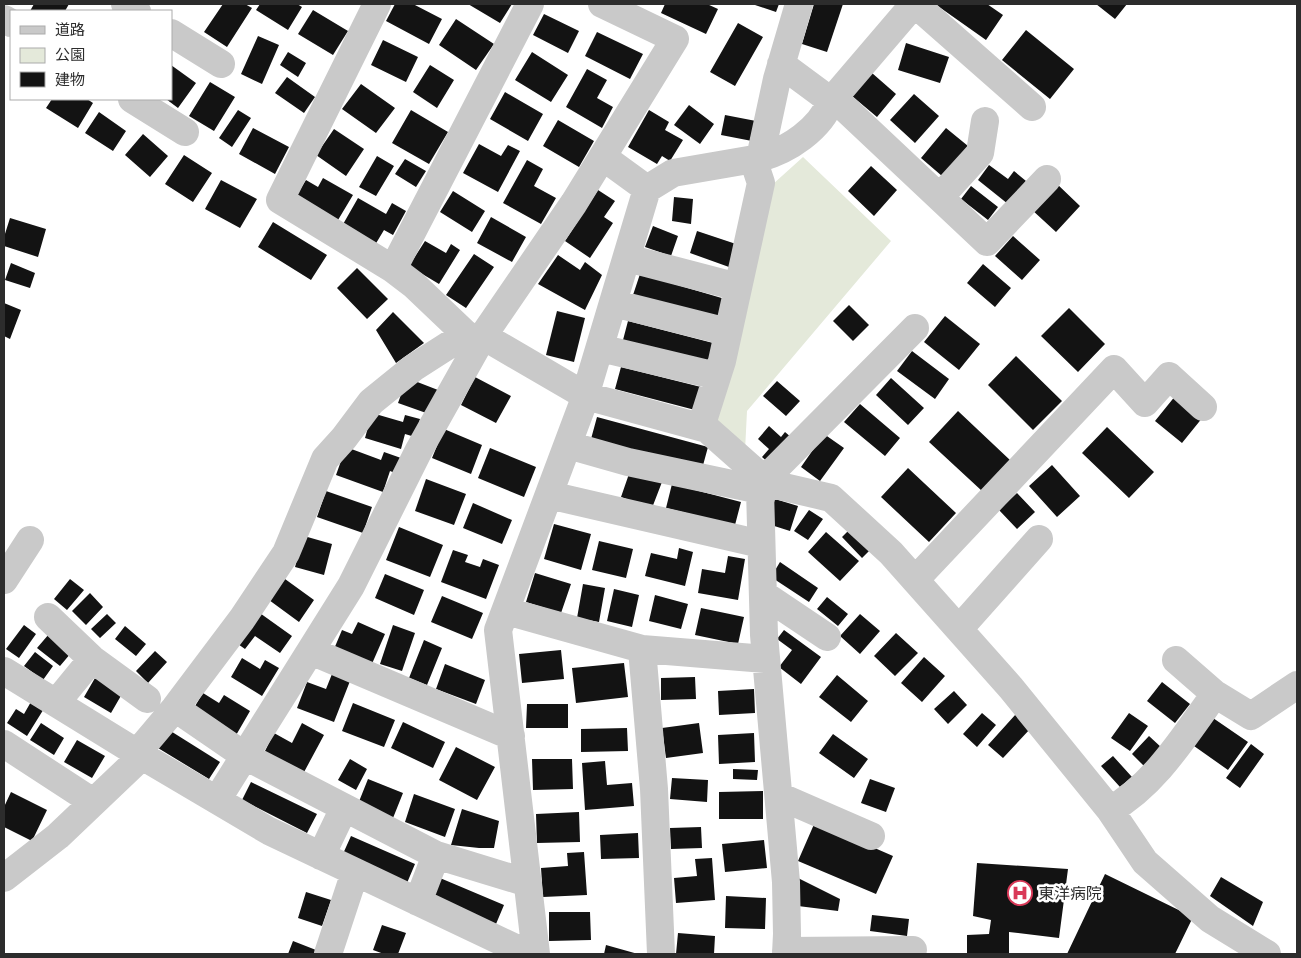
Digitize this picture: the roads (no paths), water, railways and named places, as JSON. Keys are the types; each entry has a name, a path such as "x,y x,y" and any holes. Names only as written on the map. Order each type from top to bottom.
{"street":[{"path":"377,4 280,200 393,269 475,338 586,396 707,429 759,475 761,486 761,544 766,659 786,882 786,953 913,950"},
{"path":"393,269 530,4"},
{"path":"217,800 351,586 475,338 574,203 675,39 602,4"},
{"path":"701,427 728,332 760,183 757,159 799,4"},
{"path":"4,671 140,755 269,831 521,952 528,883 498,630 586,396 647,189 673,173 757,159 773,154 795,143 826,114 833,100 915,4 1032,107"},
{"path":"172,34 221,64"},
{"path":"782,64 833,100 987,242 1047,179"},
{"path":"134,100 185,132"},
{"path":"940,197 980,153 985,121"},
{"path":"603,157 647,189"},
{"path":"627,258 738,288"},
{"path":"613,303 728,332"},
{"path":"761,486 915,328"},
{"path":"4,878 58,836 140,755 242,619 286,553 325,459 344,438 371,402 413,368 475,338"},
{"path":"600,348 717,376"},
{"path":"915,580 1114,369 1145,403 1169,376 1203,407"},
{"path":"568,445 628,462 831,498 891,553 1011,688 1110,810 1145,862 1210,918 1267,954"},
{"path":"549,495 761,544"},
{"path":"959,629 1039,539"},
{"path":"4,580 30,540"},
{"path":"763,594 827,637"},
{"path":"506,611 642,649 766,659"},
{"path":"48,617 92,659 147,699"},
{"path":"642,649 654,789 660,954"},
{"path":"311,651 511,736"},
{"path":"56,703 92,659"},
{"path":"1176,660 1215,694 1251,716 1297,686"},
{"path":"1110,810 1126,801 1165,762 1215,694"},
{"path":"175,708 245,756 436,855 528,883"},
{"path":"4,744 93,802"},
{"path":"779,796 871,836"},
{"path":"321,856 344,808"},
{"path":"418,902 436,855"},
{"path":"328,954 355,872"}],"place":[{"name":"東洋病院","path":"1020,893"}]}
